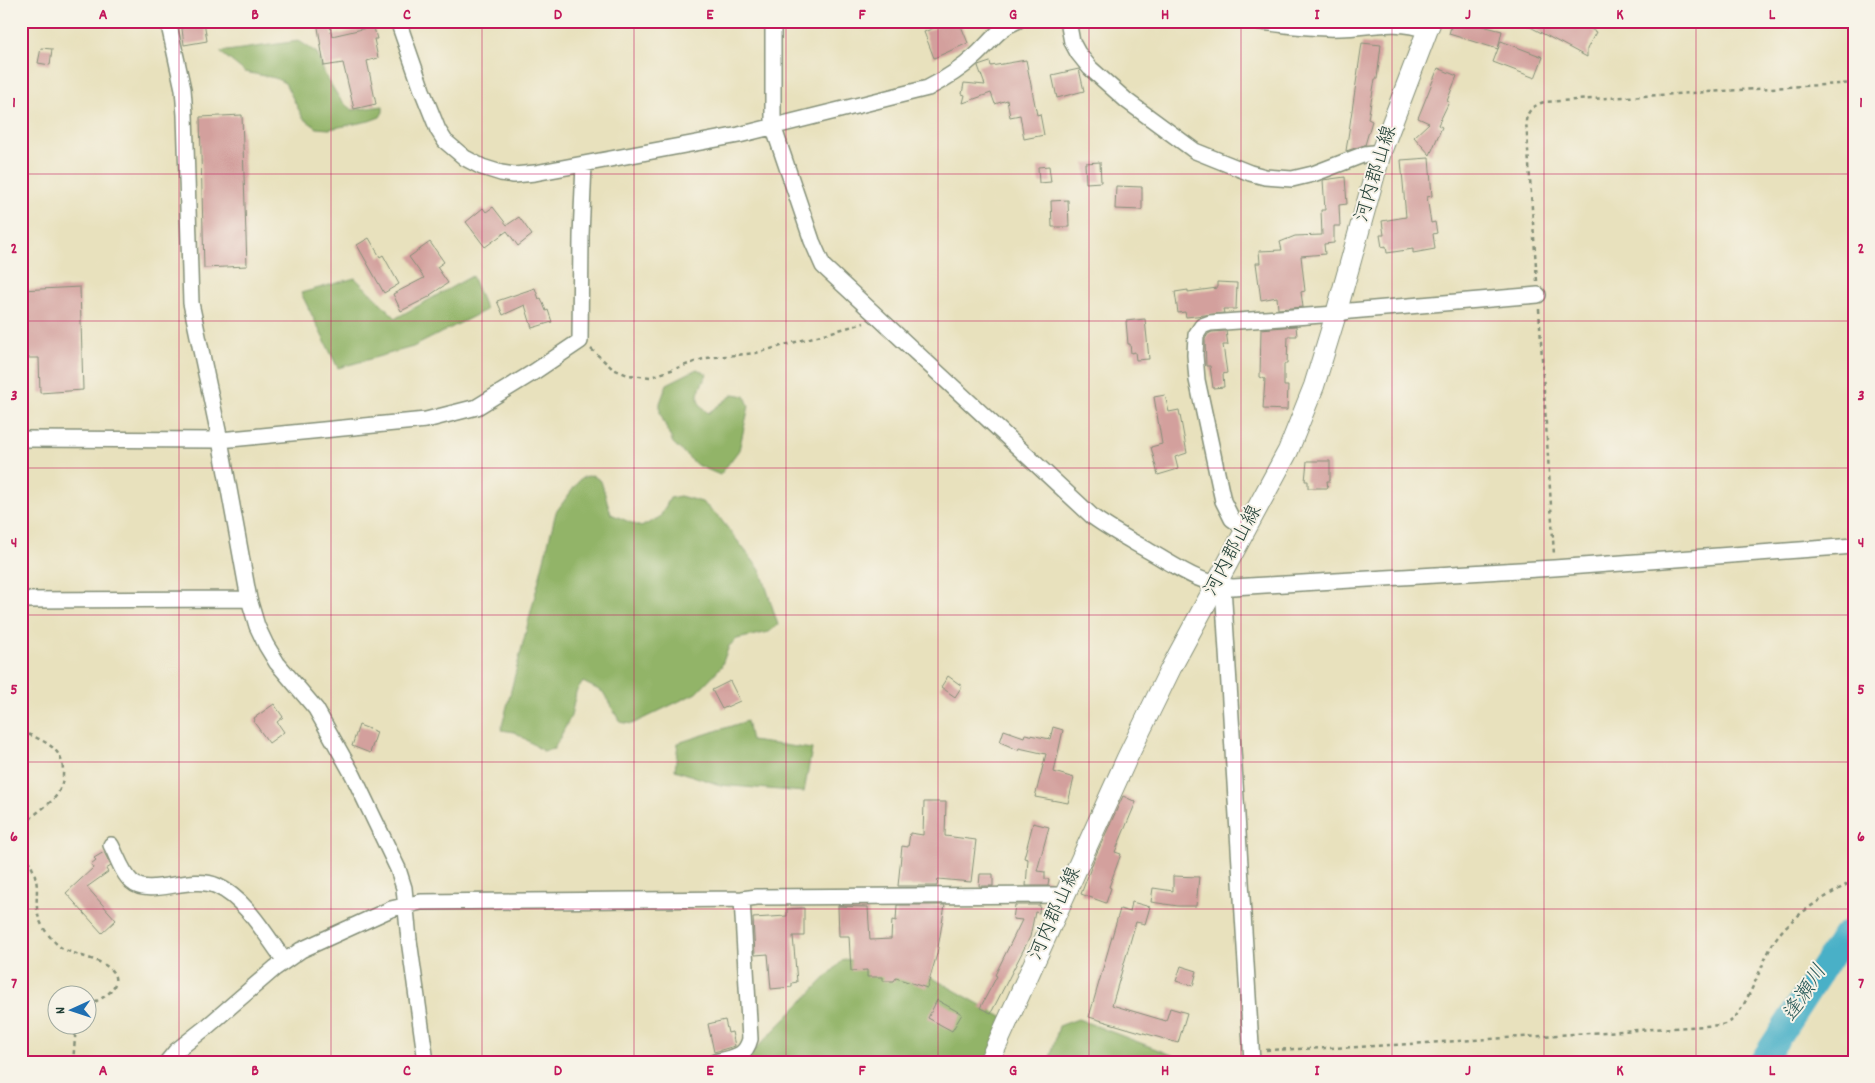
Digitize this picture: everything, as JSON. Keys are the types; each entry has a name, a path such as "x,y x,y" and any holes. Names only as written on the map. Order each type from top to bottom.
{"main road":[{"name":"河内郡山線","path":"989,1062 1166,676 1220,585 1246,529 1288,451 1314,386 1381,152 1429,26"}],"street":[{"path":"168,21 182,89 185,115 191,303 220,440 249,598 257,626 266,645 277,663 316,709 352,775 398,869 404,888 409,940 426,1062"},
{"path":"398,21 438,130 445,141 465,158 482,167 514,175 739,135 928,88 955,72 975,56 1010,22"},
{"path":"773,21 773,126 812,241 823,266 1093,517 1113,531 1194,577 1220,585 1554,568 1854,546"},
{"path":"1068,21 1072,42 1090,68 1127,101 1195,151 1250,173 1265,177 1292,179 1313,174 1365,154 1381,152"},
{"path":"1256,21 1303,27 1340,28 1400,22 1429,26"},
{"path":"21,439 220,440 395,424 426,420 477,407 580,341 584,164"},
{"path":"1246,529 1232,519 1223,501 1197,380 1196,335 1202,326 1210,322 1336,314 1350,311 1538,295"},
{"path":"1220,585 1252,1056"},
{"path":"21,600 249,598"},
{"path":"111,845 131,881 140,887 150,888 199,881 214,884 226,891 241,903 285,961"},
{"path":"167,1062 176,1051 301,950 345,929 406,904 421,902 742,899 757,897 1065,895"},
{"path":"715,1062 741,1055 748,1048 750,1039 742,899"}],"path":[{"path":"1554,568 1526,121 1528,114 1535,106 1544,102 1854,83"},
{"path":"580,341 613,369 628,375 651,377 706,358 756,353 880,319"},
{"path":"21,731 56,749 63,766 64,775 60,792 29,821 21,834"},
{"path":"21,844 36,878 37,912 40,922 63,949 95,960 115,976 115,982 110,992 98,999"},
{"path":"1252,1056 1359,1047 1721,1025 1730,1022 1740,1011 1773,944 1788,924 1799,914 1854,880"},
{"path":"73,1062 75,1036"}],"green space":[{"path":"299,41 317,53 325,75 340,99 348,107 353,110 383,106 383,112 380,117 329,129 317,128 303,118 285,83 275,78 245,72 220,52"},
{"path":"472,276 486,310 413,347 338,368 301,293 355,278 396,318"},
{"path":"697,369 707,374 699,390 698,399 708,413 734,394 745,396 749,406 739,450 720,475 697,465 673,443 660,413 660,403 667,384"},
{"path":"592,475 601,481 611,514 641,527 660,517 670,498 680,496 702,502 719,517 761,571 778,625 769,632 737,639 729,646 721,667 696,693 632,724 620,722 603,692 583,682 576,692 571,716 554,749 543,751 515,732 501,730 556,512 581,478"},
{"path":"747,721 751,741 812,749 804,792 720,785 675,770 678,743"},
{"path":"844,959 922,972 1011,1022 990,1062 743,1062"},
{"path":"1078,1019 1185,1060 1185,1062 1052,1062 1050,1058 1059,1026"}],"building":[{"path":"181,21 204,21 207,41 184,45"},
{"path":"317,21 329,21 332,36 371,27 374,28 377,39 374,39 378,58 367,61 376,104 354,109 343,63 324,66"},
{"path":"938,21 959,21 968,43 934,58 924,32 939,26"},
{"path":"1463,21 1502,31 1498,49 1449,34 1452,23 1462,26"},
{"path":"1519,21 1575,21 1596,32 1587,49 1587,57"},
{"path":"1501,41 1543,57 1535,78 1493,62"},
{"path":"1362,43 1381,45 1377,79 1375,79 1368,119 1372,121 1365,145 1346,151"},
{"path":"41,48 52,49 50,65 38,63"},
{"path":"1026,60 1037,115 1040,114 1044,135 1024,139 1020,115 1010,117 1007,100 995,104 991,93 963,103 965,95 962,94 964,83 985,85 978,66 990,62 991,66"},
{"path":"1438,68 1457,76 1447,101 1449,102 1438,125 1442,127 1430,155 1414,137 1429,123 1418,118"},
{"path":"1079,69 1084,91 1057,98 1052,75"},
{"path":"242,115 247,266 204,268 200,117"},
{"path":"1429,158 1432,196 1427,197 1431,223 1435,222 1437,233 1433,234 1435,249 1413,253 1413,249 1387,253 1386,246 1382,247 1380,235 1384,235 1382,221 1406,217 1401,160"},
{"path":"1100,162 1101,182 1086,183 1085,163"},
{"path":"1049,166 1051,182 1039,183 1038,167"},
{"path":"1345,177 1347,204 1339,205 1340,226 1334,226 1334,243 1324,244 1325,254 1301,256 1305,291 1301,292 1303,307 1278,309 1277,297 1261,300 1256,263 1260,263 1259,251 1282,250 1280,242 1295,236 1322,235 1321,210 1325,210 1323,180"},
{"path":"1116,186 1142,187 1142,210 1115,209"},
{"path":"1068,200 1069,227 1052,227 1051,201"},
{"path":"493,207 507,225 519,217 532,235 518,246 507,231 485,247 466,222 483,208 486,212"},
{"path":"369,238 380,257 383,255 399,284 384,293 357,245"},
{"path":"430,242 444,262 437,267 448,283 431,296 401,311 393,294 424,278 409,257"},
{"path":"1217,282 1237,283 1236,309 1223,309 1224,313 1186,317 1185,312 1178,313 1175,292 1217,288"},
{"path":"80,287 83,390 40,393 39,358 21,358 21,290"},
{"path":"535,288 546,311 548,310 552,322 532,328 525,305 503,315 497,301"},
{"path":"1145,319 1149,359 1136,360 1135,352 1131,353 1130,344 1128,344 1126,321"},
{"path":"1296,326 1297,336 1288,336 1287,364 1284,364 1284,386 1288,386 1287,410 1263,409 1265,379 1260,377 1261,329"},
{"path":"1226,331 1228,345 1223,345 1227,373 1223,374 1224,387 1213,388 1210,366 1206,366 1205,339 1212,332"},
{"path":"1165,395 1169,412 1179,410 1187,453 1175,457 1178,469 1158,475 1151,447 1162,444 1154,397"},
{"path":"1307,461 1330,461 1330,481 1327,481 1328,488 1308,488 1308,481 1305,481"},
{"path":"948,676 962,686 955,697 941,687"},
{"path":"730,681 740,701 722,709 712,690"},
{"path":"274,704 283,717 277,722 284,732 269,743 253,721 255,720 254,718"},
{"path":"359,725 377,732 370,753 352,746"},
{"path":"1053,727 1063,730 1054,772 1074,778 1068,803 1035,797 1046,754 1019,748 1018,750 1000,742 1004,730 1024,737 1025,734 1050,739"},
{"path":"1123,796 1136,802 1115,852 1121,854 1109,887 1111,888 1106,903 1081,894 1095,857"},
{"path":"924,802 946,802 945,836 976,840 971,882 938,879 937,886 898,886 902,846 908,847 910,833 923,835"},
{"path":"1033,823 1049,827 1037,871 1045,872 1045,879 1049,879 1048,886 1026,886 1028,859 1024,858"},
{"path":"104,852 111,866 106,869 108,872 87,887 116,920 102,933 66,893 93,868 91,864 96,860 94,858"},
{"path":"980,874 993,874 993,886 979,886"},
{"path":"1173,876 1199,877 1196,906 1178,906 1151,902 1153,888 1173,891"},
{"path":"1132,902 1150,907 1145,924 1136,922 1112,1005 1166,1021 1170,1008 1187,1013 1178,1043 1089,1017 1120,909 1130,912"},
{"path":"897,905 945,905 937,954 927,988 896,978 894,981 883,981 883,977 867,977 867,970 851,971 849,936 839,936 838,906 868,907 870,940 891,939 892,920 896,921"},
{"path":"1015,905 1040,905 1039,913 1035,912 1030,937 991,1013 980,1008 997,976 995,975 1022,920 1013,919"},
{"path":"804,908 804,936 793,936 797,982 792,983 792,987 771,989 768,954 755,955 753,918 787,916 787,909"},
{"path":"1181,966 1197,971 1193,986 1176,981"},
{"path":"937,1000 962,1014 952,1031 928,1018"},
{"path":"725,1020 728,1033 732,1032 735,1046 714,1052 708,1024"}],"waterway":[{"name":"逢瀬川","path":"1762,1062 1844,936 1854,929"}]}
